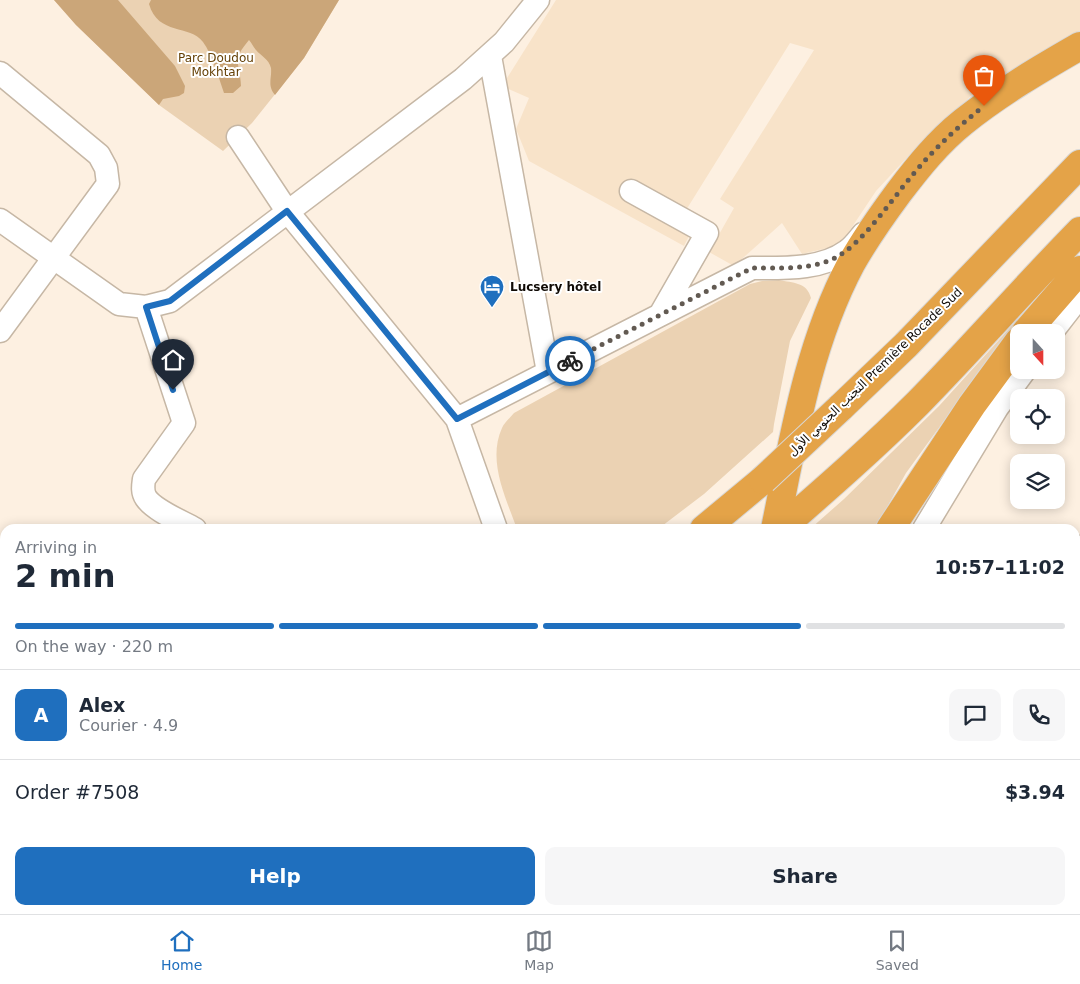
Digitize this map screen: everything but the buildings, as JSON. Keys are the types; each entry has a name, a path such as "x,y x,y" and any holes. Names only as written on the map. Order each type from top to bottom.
{"highway":[{"path":"776,524 798,419 819,341 851,264 889,206 928,156 962,123 1008,90 1080,46"},
{"name":"التجنب الجنوبي الأول Première Rocade Sud","path":"710,524 763,480 906,345 1080,164"},
{"path":"786,524 844,473 918,402 1080,231"},
{"path":"1033,324 1080,270"},
{"path":"912,524 972,405 1010,354"}],"street":[{"path":"0,220 119,304 146,307 170,301 455,85 504,42 538,0"},
{"path":"490,56 548,372"},
{"path":"0,73 99,155 106,168 108,184 0,331"},
{"path":"238,137 287,211 457,419 494,524"},
{"path":"631,191 707,233 660,315"},
{"path":"457,419 752,268 786,268 816,264 833,259 848,250 889,206"},
{"path":"1058,324 1080,296"},
{"path":"146,307 184,423 144,479 142,489 146,498 156,507 185,524"},
{"path":"912,524 1017,379"}],"shaded area":[{"path":"556,0 1080,0 1080,31 972,95 926,137 876,191 840,245 802,254 782,223 734,266 709,252 734,208 720,199 814,50 790,43 683,215 696,222 684,246 529,161 516,129 529,98 502,86"}],"green space":[{"name":"Parc Doudou Mokhtar","path":"54,0 339,0 304,58 252,123 223,151 159,105 76,25"},
{"path":"54,0 118,0 175,66 185,86 184,93 179,96 163,99 159,105 76,25"},
{"path":"151,0 339,0 304,58 275,95 270,85 270,65 249,40 238,58 241,86 233,93 224,93 203,42 190,33 159,21 153,14 149,4"},
{"path":"779,280 803,286 811,298 790,341 773,432 704,494 665,524 515,524 503,492 496,453 502,428 514,413 750,284"},
{"path":"1010,328 906,473 878,524 816,524 844,499 939,406"}],"way so far":[{"path":"570,361 752,268 786,268 816,264 833,259 848,250 889,206 928,156 962,123 984,106"}],"place":[{"name":"Lucsery hôtel","path":"492,308"}],"route":[{"path":"173,390 146,307 170,301 287,211 457,419 570,361"}]}
